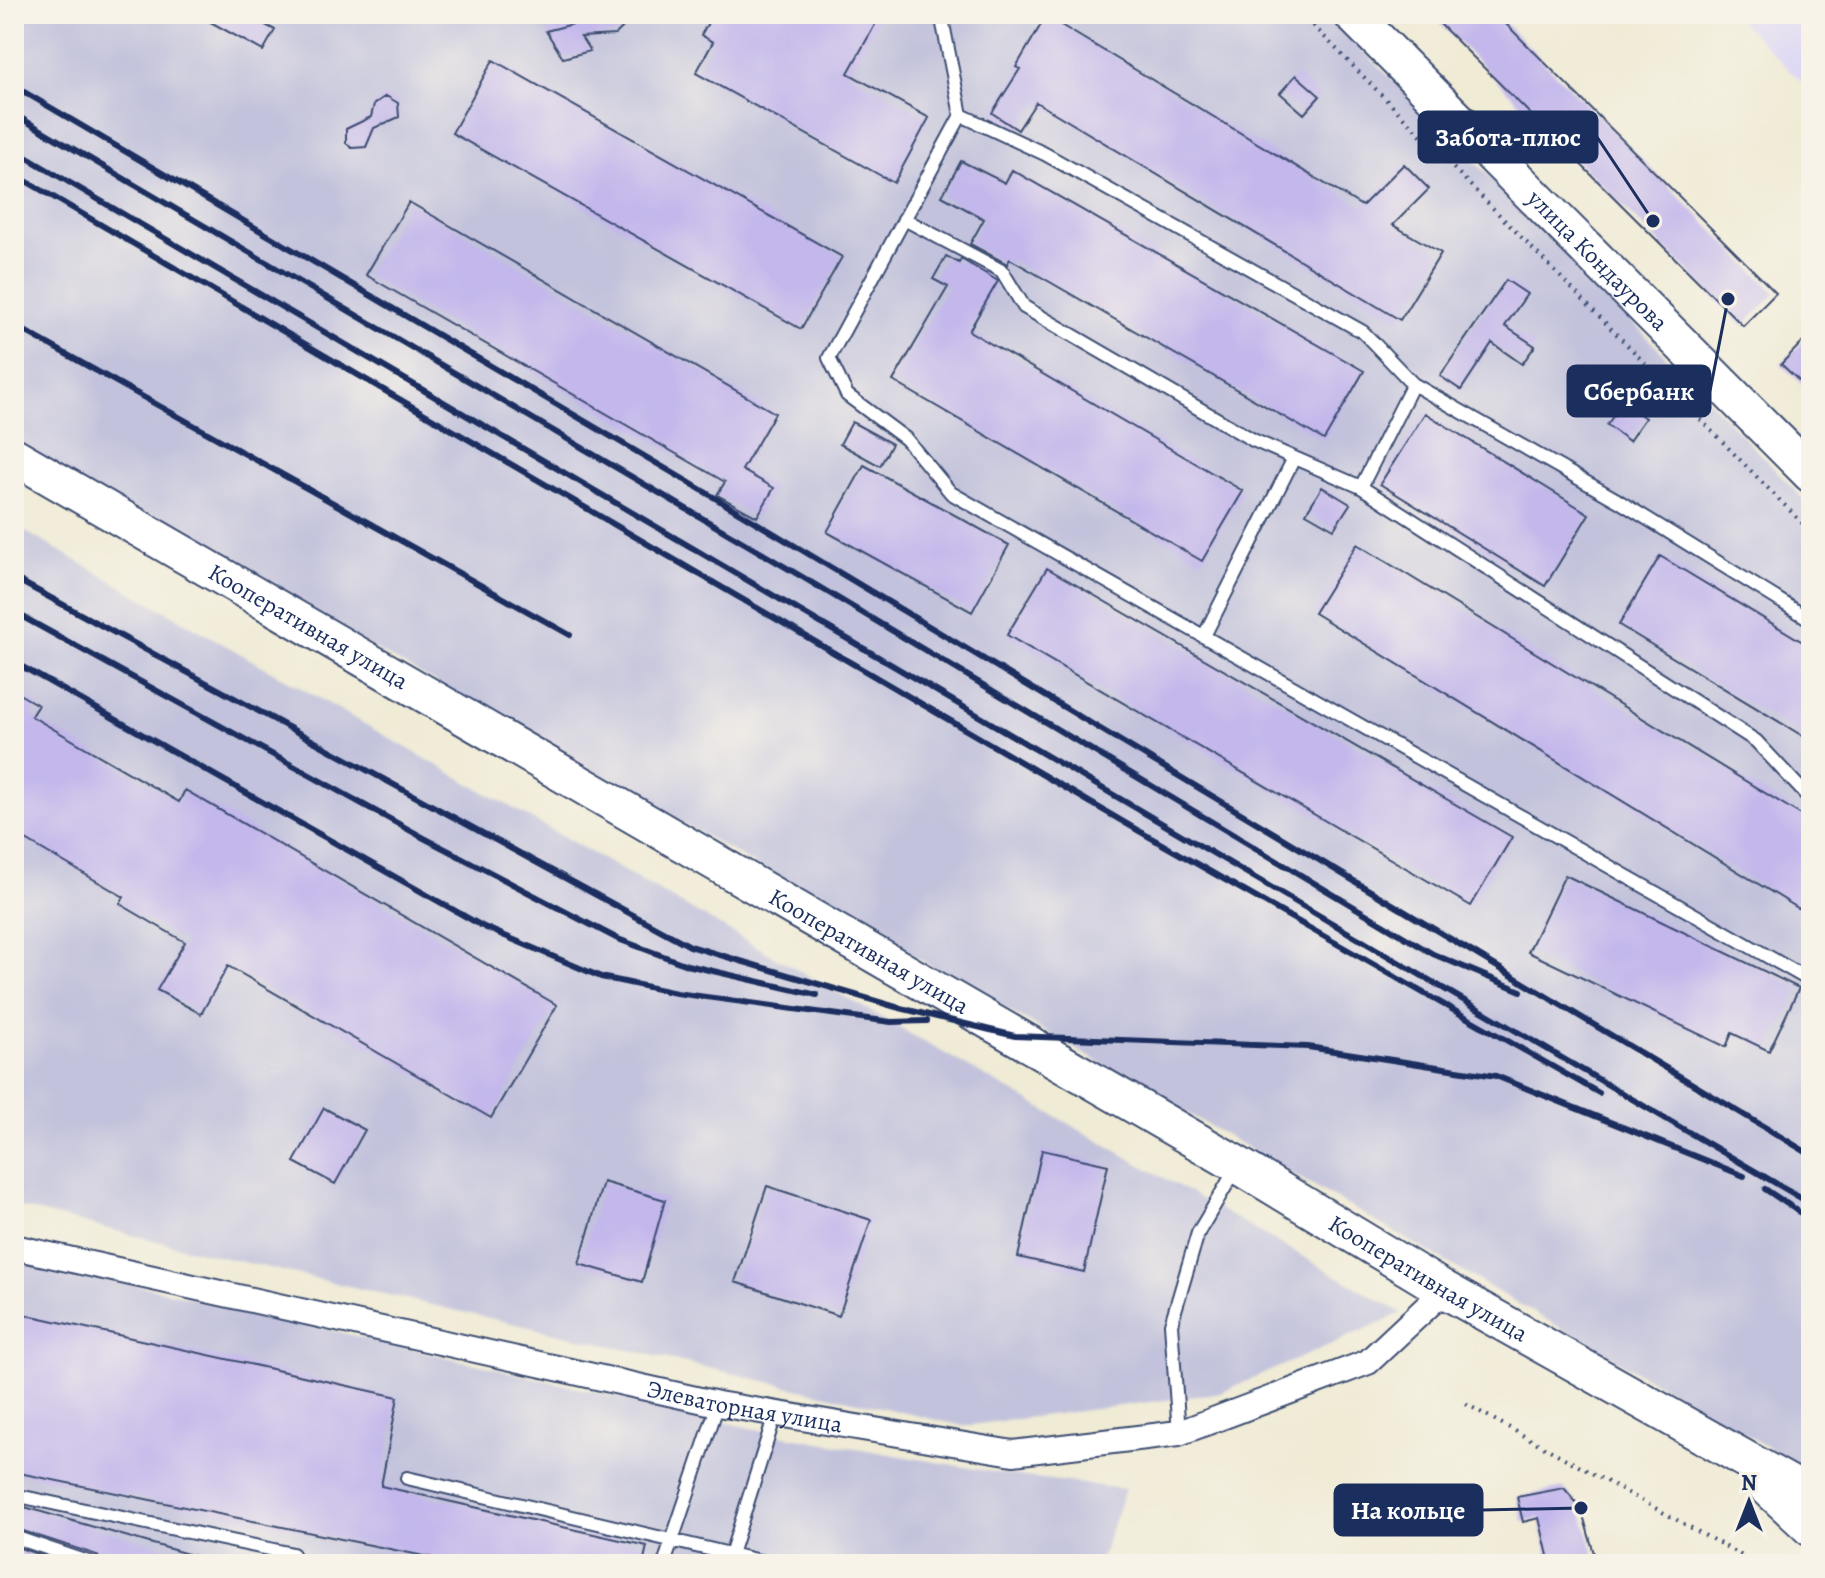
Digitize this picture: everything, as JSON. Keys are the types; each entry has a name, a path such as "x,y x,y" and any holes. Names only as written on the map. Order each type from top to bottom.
{"main road":[{"name":"улица Кондаурова","path":"1352,14 1811,474"},
{"name":"Кооперативная улица","path":"14,456 1238,1165 1445,1290 1811,1496"},
{"name":"Кооперативная улица","path":"1722,1447 1811,1528"}],"street":[{"name":"Элеваторная улица","path":"14,1247 718,1404 1013,1453 1179,1433 1368,1362 1445,1290"}],"lane":[{"path":"941,14 961,115 829,358 847,395 906,439 951,493 1804,977 1811,976"},
{"path":"961,115 1045,154 1363,332 1413,384 1617,500 1811,620"},
{"path":"904,219 1002,271 1024,307 1253,440 1361,487 1756,741 1811,800"},
{"path":"1361,487 1413,384"},
{"path":"1204,636 1294,458"},
{"path":"1179,1433 1171,1324 1198,1233 1238,1165"},
{"path":"664,1564 718,1404"},
{"path":"729,1560 775,1415"},
{"path":"407,1478 672,1540 729,1560 772,1564"},
{"path":"14,1495 293,1554 289,1564"},
{"path":"14,1537 94,1564"}],"path":[{"path":"1302,14 1811,532"},
{"path":"1466,1404 1757,1564"}],"shaded area":[{"path":"14,14 1326,14 1546,232 1811,507 1811,1472 568,757 14,447"},
{"path":"1733,14 1811,14 1811,91"},
{"path":"14,525 1402,1313 1220,1393 963,1426 230,1259 14,1206"},
{"path":"14,1256 780,1435 1010,1475 1125,1489 1099,1564 14,1564"}],"building":[{"path":"196,14 245,14 275,30 263,51"},
{"path":"572,14 624,14 624,26 615,35 581,37 590,51 563,58 546,31 585,21"},
{"path":"713,14 881,14 848,73 929,118 894,183 696,73 713,42 701,35"},
{"path":"1430,14 1496,14 1776,293 1743,326"},
{"path":"1046,16 1362,206 1404,164 1429,189 1393,225 1441,253 1400,320 1036,102 1018,130 992,113 1020,69 1016,67"},
{"path":"493,60 842,257 801,329 452,133"},
{"path":"1296,75 1320,96 1304,114 1280,93"},
{"path":"386,96 398,103 399,117 374,128 366,147 352,148 346,143 346,129 371,117 374,104"},
{"path":"961,161 1005,183 1012,170 1364,371 1324,440 1010,259 1007,264 970,244 984,219 942,196"},
{"path":"409,202 775,413 742,470 774,488 757,517 717,495 725,482 366,275"},
{"path":"946,256 959,263 961,259 998,281 969,331 1243,491 1202,561 893,381 948,287 933,279"},
{"path":"1506,280 1527,294 1505,326 1535,346 1522,364 1492,343 1461,390 1440,376"},
{"path":"1811,333 1811,392 1781,364"},
{"path":"1623,402 1645,418 1629,441 1607,425"},
{"path":"1425,413 1589,514 1545,586 1380,484"},
{"path":"852,422 892,444 880,466 840,444"},
{"path":"864,465 1009,545 972,612 827,532"},
{"path":"1322,487 1350,504 1334,529 1306,513"},
{"path":"1357,544 1811,821 1811,916 1314,613"},
{"path":"1660,556 1811,647 1811,741 1619,625"},
{"path":"1047,568 1512,837 1471,906 1007,635"},
{"path":"14,691 38,705 31,716 179,802 185,790 557,1005 491,1118 228,966 201,1014 157,990 185,942 120,904 124,897 14,833"},
{"path":"1565,875 1799,988 1769,1051 1732,1033 1726,1047 1528,952"},
{"path":"324,1108 365,1130 335,1184 294,1162"},
{"path":"1042,1150 1108,1165 1084,1272 1018,1257"},
{"path":"603,1182 665,1200 642,1282 579,1264"},
{"path":"767,1186 871,1220 839,1316 735,1282"},
{"path":"14,1312 398,1397 381,1486 647,1546 643,1564 463,1564 14,1472"},
{"path":"1564,1488 1581,1508 1597,1564 1550,1564 1539,1518 1523,1522 1517,1497"},
{"path":"14,1504 205,1559 204,1564 103,1564 97,1555 14,1528"},
{"path":"14,1546 66,1564 14,1564"}],"railway":[{"path":"14,86 690,483 1811,1155"},
{"path":"14,114 804,578 1433,954 1521,991"},
{"path":"14,150 1811,1204"},
{"path":"14,174 1139,831 1599,1093"},
{"path":"14,325 570,635"},
{"path":"14,578 690,946 896,1007 1015,1036 1308,1047 1496,1076 1744,1176"},
{"path":"14,612 424,838 618,939 687,965 817,995"},
{"path":"14,662 484,927 601,977 676,993 891,1022 927,1021"},
{"path":"1765,1189 1811,1220"}],"place":[{"name":"Забота-плюс","path":"1653,221"},
{"name":"Сбербанк","path":"1728,299"},
{"name":"На кольце","path":"1581,1508"}]}
